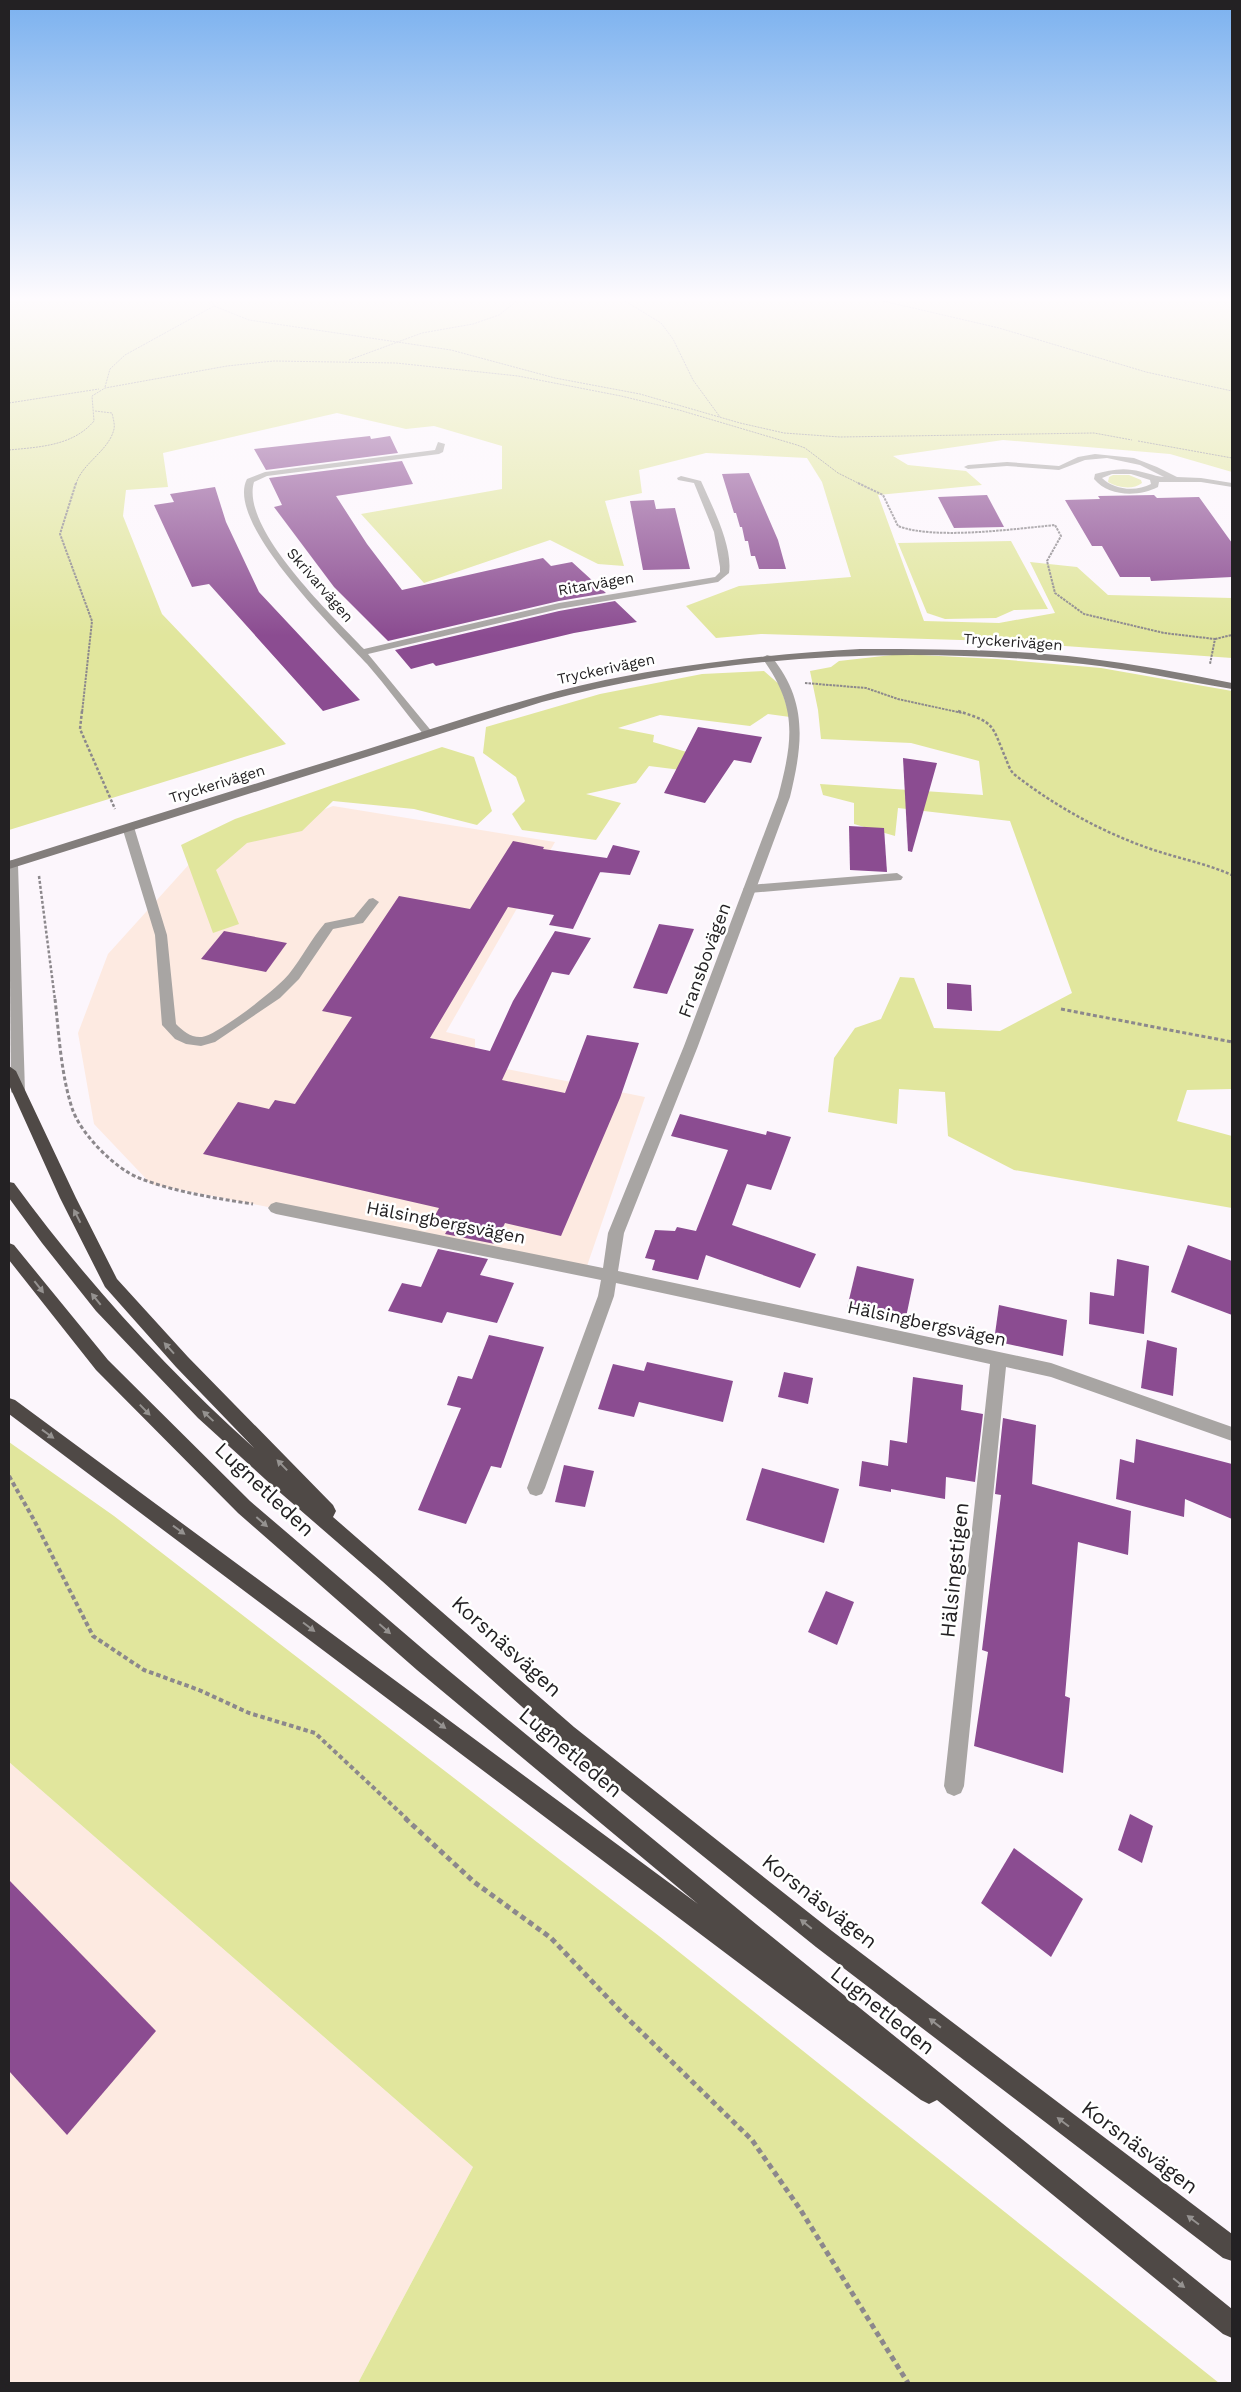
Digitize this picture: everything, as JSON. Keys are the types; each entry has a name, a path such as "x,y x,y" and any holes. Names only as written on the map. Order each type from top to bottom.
{"highway":[{"path":"9,1071 68,1198 112,1283 182,1362 389,1575"},
{"name":"Lugnetleden","path":"9,1187 47,1239 102,1306 167,1376 275,1478 389,1575"},
{"name":"Lugnetleden","path":"9,1249 102,1364 146,1411 244,1506 431,1670 1141,2252"},
{"path":"9,1405 706,1923 1141,2252 1232,2325"},
{"name":"Korsnäsvägen","path":"389,1575 582,1746 824,1938 1232,2250"}],"street":[{"name":"Skrivarvägen","path":"428,733 362,652 306,594 278,561 259,525 248,496 247,488 255,478 265,474 439,452 441,444"},
{"path":"968,467 1007,464 1059,468 1068,466 1086,457 1114,457 1155,467 1174,479"},
{"path":"1154,479 1155,486 1152,488 1131,490 1111,488 1098,479 1101,474 1118,472 1142,474 1154,479 1174,479 1232,485"},
{"name":"Ritarvägen","path":"362,652 559,606 718,579 726,568 718,532 697,481 681,478"},
{"name":"Tryckerivägen","path":"10,864 428,733 575,690 635,677 703,666 767,658 886,652 1014,656 1127,667 1232,686"},
{"name":"Fransbovägen","path":"608,1275 616,1234 691,1046 784,797 793,764 796,735 794,712 778,670 767,658"},
{"path":"128,827 161,935 169,1025 177,1034 193,1041 204,1041 221,1036 268,1000 289,982 328,926 355,923 362,920 373,902"},
{"path":"10,864 18,1092"},
{"path":"749,889 897,877"},
{"name":"Hälsingbergsvägen","path":"276,1208 608,1275 999,1359 1081,1379 1232,1434"},
{"path":"536,1488 606,1296 608,1275"},
{"name":"Hälsingstigen","path":"954,1786 999,1359"}],"path":[{"path":"9,450 41,446 73,438 91,427 95,413"},
{"path":"109,413 112,413 114,428 109,440 78,476 60,534 92,621 80,730 115,809"},
{"path":"684,413 805,448 838,473 883,495 898,526 914,532 1002,530 1054,525 1061,536 1047,561 1055,594 1084,614 1164,633 1215,639 1232,635"},
{"path":"703,413 784,432 840,437 1094,433 1232,458"},
{"path":"717,413 721,418"},
{"path":"716,422 721,418"},
{"path":"1210,666 1215,639"},
{"path":"783,682 849,685 866,688 898,699 954,710 986,720 992,727 1012,773 1050,800 1111,834 1151,849 1207,864 1232,875"},
{"path":"32,858 39,874 64,1070 72,1109 91,1141 137,1177 204,1197 276,1208"},
{"path":"1061,1009 1232,1042"},
{"path":"9,1476 34,1520 93,1636 144,1670 199,1690 249,1713 315,1733 474,1882 551,1938 624,2015 752,2140 800,2209 908,2383"}],"shaded area":[{"path":"333,806 555,842 446,1032 475,1039 475,1054 492,1066 645,1097 586,1269 151,1184 94,1124 78,1033 108,954 193,860"},
{"path":"9,1762 473,2167 358,2383 9,2383"}],"green space":[{"path":"9,413 1232,413 1232,472 1170,454 1003,440 893,456 908,465 966,471 982,485 878,495 924,621 999,623 1055,613 1030,562 1077,567 1108,595 1232,598 1232,658 994,641 761,634 716,638 686,606 739,586 851,577 822,482 807,458 706,453 639,470 642,493 605,501 624,566 598,564 550,540 424,583 361,514 502,489 502,446 434,426 406,429 337,413 163,453 168,487 126,490 123,516 162,614 286,744 9,830"},
{"path":"1113,475 1129,475 1141,480 1142,483 1134,487 1116,486 1108,482 1109,477"},
{"path":"1011,541 1048,609 1014,610 996,618 945,619 927,613 898,543"},
{"path":"901,654 997,659 1101,668 1232,691 1232,1089 1187,1090 1177,1121 1232,1136 1232,1208 1014,1170 948,1136 945,1092 899,1089 897,1124 828,1112 834,1058 855,1028 881,1019 900,977 914,978 934,1028 1000,1031 1072,993 1010,821 898,808 895,836 854,824 854,803 823,795 820,784 983,795 979,761 911,743 821,739 818,710 810,671 831,667 839,661"},
{"path":"764,671 780,685 790,717 768,714 750,726 660,715 618,728 654,735 653,742 690,753 681,770 649,766 636,783 586,794 621,803 596,840 522,830 512,814 525,801 516,777 483,753 486,727 600,694 702,674"},
{"path":"442,747 474,757 492,811 477,825 414,809 333,801 302,831 247,843 216,870 239,924 213,933 181,845 235,819"},
{"path":"9,1442 114,1516 659,1936 1219,2383 358,2383 473,2167 9,1762"}],"building":[{"path":"370,436 371,439 390,436 398,453 266,470 254,449"},
{"path":"402,461 413,484 336,496 367,544 402,590 543,558 551,566 572,562 606,593 559,601 388,641 334,587 274,507 282,505 269,478"},
{"path":"749,473 778,540 786,569 759,569 755,556 751,556 748,541 745,541 742,527 740,527 736,513 734,513 722,474"},
{"path":"215,487 226,522 259,592 360,700 323,711 209,584 192,587 154,505 174,502 170,494"},
{"path":"987,495 1004,527 954,528 938,497"},
{"path":"1154,495 1157,498 1199,497 1232,543 1232,577 1151,581 1150,577 1120,577 1102,546 1092,546 1065,500 1100,499 1098,496"},
{"path":"654,500 656,509 675,508 690,569 643,570 630,501"},
{"path":"615,601 637,622 574,633 436,666 433,663 411,669 395,650 559,611"},
{"path":"698,727 762,737 751,763 734,760 705,803 664,793"},
{"path":"903,758 937,763 912,852 908,851"},
{"path":"849,826 884,828 887,872 850,870"},
{"path":"513,841 544,847 543,849 607,858 613,845 640,851 630,875 600,872 573,929 549,925 554,915 508,907 430,1038 490,1051 513,1001 555,931 591,938 569,975 552,972 502,1080 565,1093 587,1035 639,1043 620,1098 561,1236 505,1223 495,1244 445,1234 448,1229 430,1225 439,1208 203,1154 238,1102 269,1109 275,1100 295,1104 352,1017 322,1011 399,896 470,909"},
{"path":"659,924 694,929 667,994 633,988"},
{"path":"224,931 287,943 266,972 201,959"},
{"path":"947,983 971,985 972,1011 947,1009"},
{"path":"680,1114 766,1135 767,1131 791,1137 771,1190 747,1184 732,1225 816,1254 800,1288 706,1255 698,1280 652,1270 655,1260 645,1258 655,1230 675,1231 677,1227 696,1231 728,1150 671,1136"},
{"path":"1188,1245 1232,1261 1232,1315 1171,1292"},
{"path":"438,1249 488,1259 480,1275 514,1283 497,1323 447,1312 442,1323 388,1311 402,1283 421,1287"},
{"path":"1117,1259 1149,1266 1144,1334 1089,1324 1090,1292 1114,1296"},
{"path":"857,1266 914,1279 905,1322 847,1308"},
{"path":"999,1305 1067,1320 1063,1356 994,1341"},
{"path":"489,1335 544,1347 501,1468 491,1466 466,1524 418,1510 461,1408 447,1405 458,1376 472,1379"},
{"path":"1147,1340 1177,1348 1173,1396 1141,1388"},
{"path":"647,1362 733,1381 723,1422 639,1402 634,1417 598,1409 613,1364 644,1371"},
{"path":"784,1372 813,1378 808,1404 778,1397"},
{"path":"913,1377 963,1385 961,1410 983,1414 975,1482 946,1477 945,1499 891,1489 891,1492 859,1486 862,1461 888,1466 890,1440 907,1443"},
{"path":"1003,1418 1036,1425 1032,1484 1131,1511 1128,1555 1078,1542 1065,1696 1070,1698 1063,1773 974,1746 988,1652 982,1650 1001,1495 995,1494"},
{"path":"1136,1439 1232,1464 1232,1519 1185,1499 1184,1517 1116,1499 1120,1459 1134,1463"},
{"path":"564,1465 594,1471 585,1507 555,1502"},
{"path":"762,1468 839,1489 824,1543 746,1520"},
{"path":"826,1591 854,1602 837,1645 808,1632"},
{"path":"1130,1814 1153,1826 1142,1863 1118,1850"},
{"path":"1014,1848 1083,1899 1051,1957 981,1903"},
{"path":"9,1880 156,2031 67,2135 9,2071"}]}
